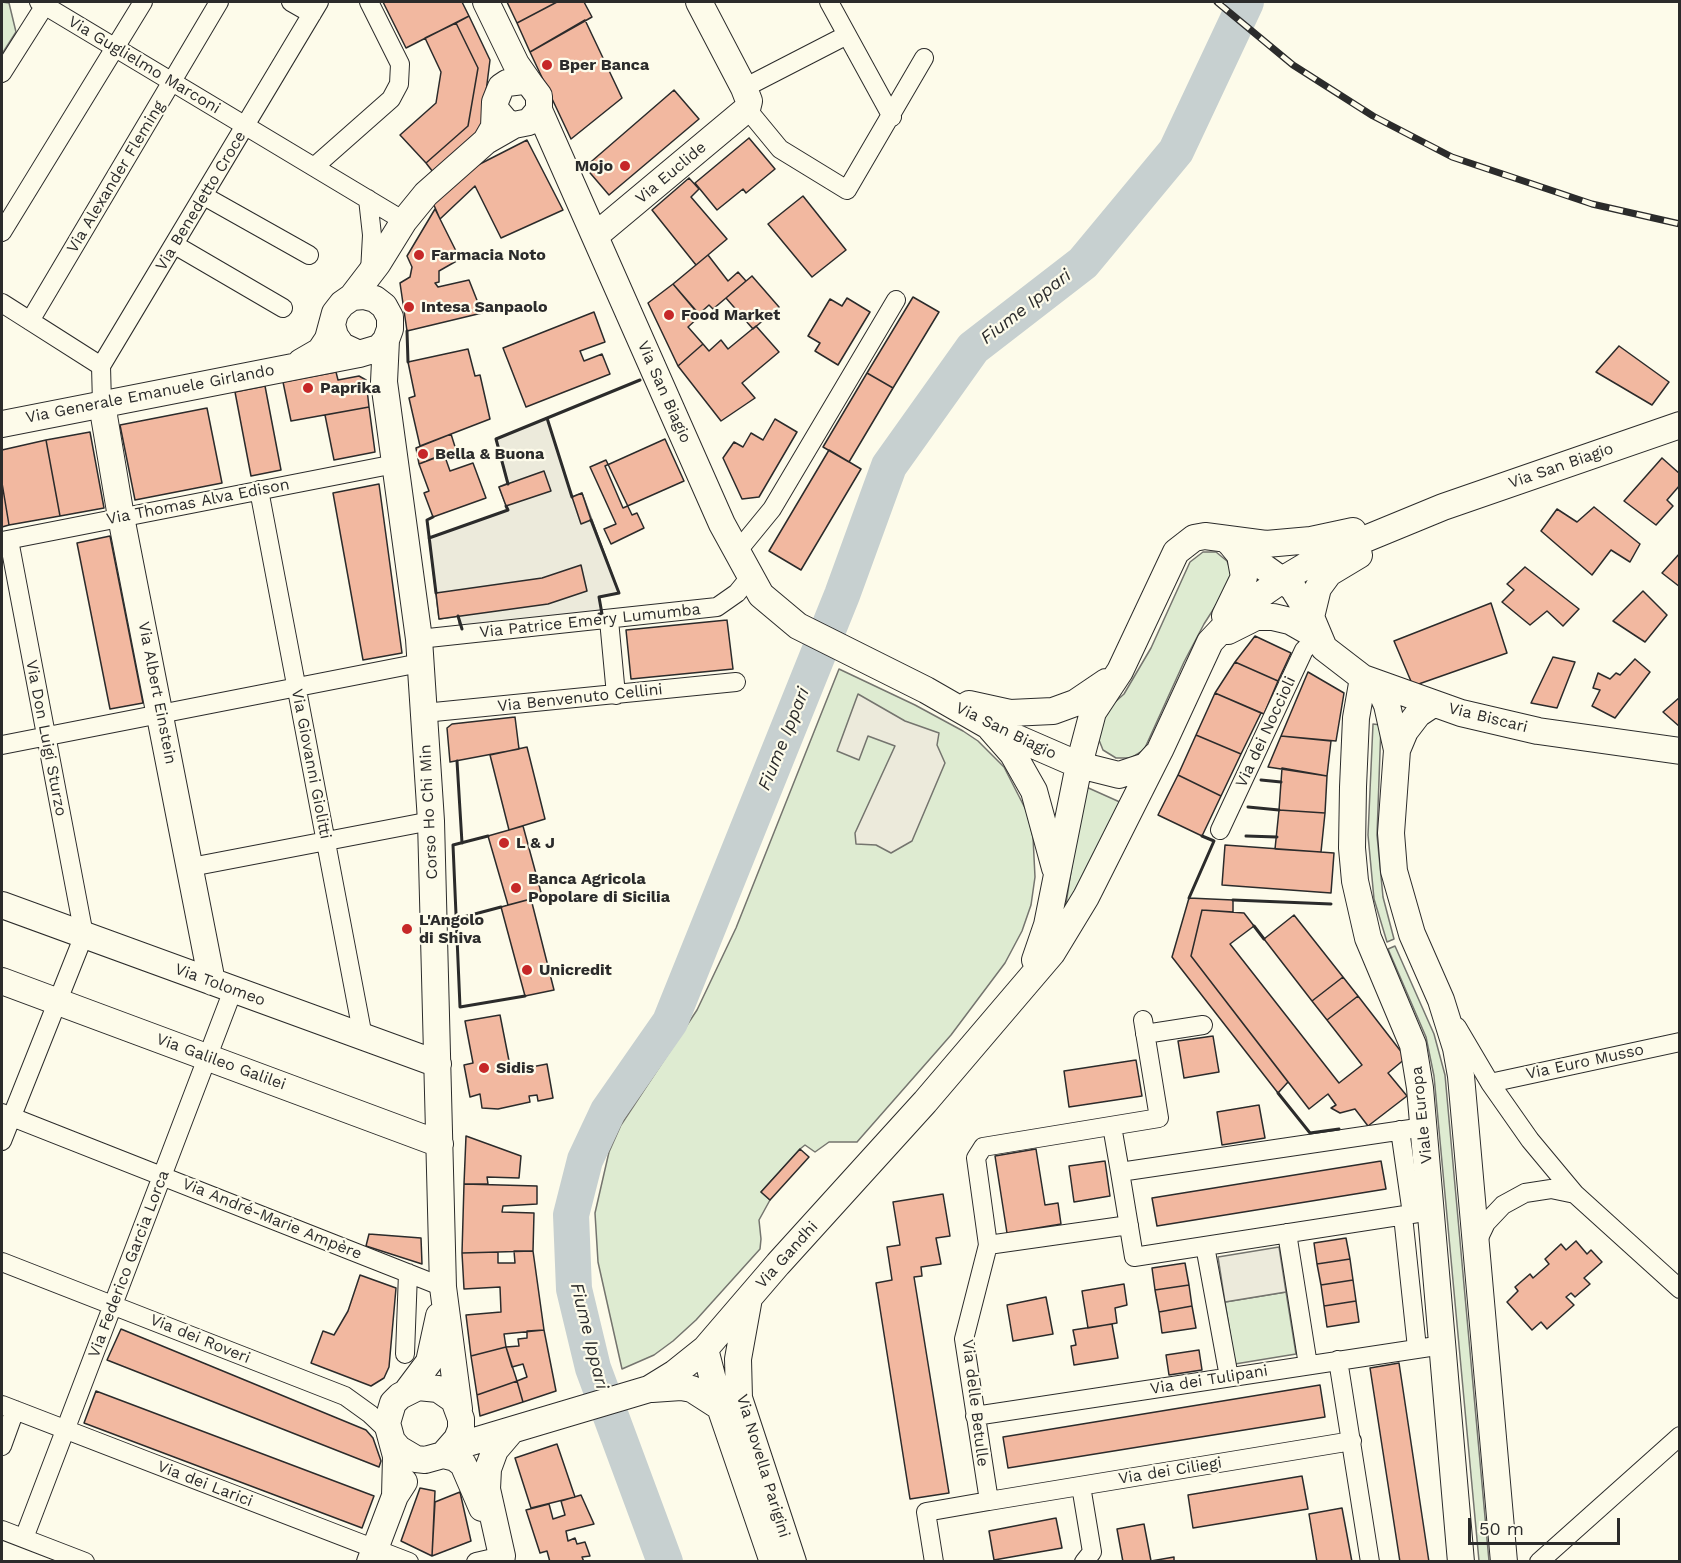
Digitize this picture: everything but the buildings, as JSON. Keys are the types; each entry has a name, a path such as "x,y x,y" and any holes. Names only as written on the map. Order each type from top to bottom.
{"main road":[{"path":"299,364 320,351 328,339 335,313 352,297 374,269 404,221 426,194 486,141 514,111 506,65 505,42 486,2"},
{"path":"700,2 746,98"},
{"name":"Via San Biagio","path":"505,42 539,96 514,111 551,143 595,236 736,553 761,596 798,626 926,690 987,725 1079,765 1119,775 1146,766 1160,750"},
{"name":"Via Euclide","path":"595,236 746,98"},
{"path":"332,325 335,336 342,346 359,354 379,348 386,340 390,329 390,317 384,306 374,269"},
{"path":"352,297 364,296 375,299 384,306"},
{"name":"Corso Ho Chi Min","path":"386,340 384,382 419,651 431,821 443,1287"},
{"name":"Via Generale Emanuele Girlando","path":"2,424 359,354"},
{"name":"Via Albert Einstein","path":"102,404 121,518 191,867 223,986"},
{"name":"Via San Biagio","path":"1443,507 1680,425"},
{"path":"1027,983 1047,925 1058,881 1079,765 1093,712 1120,671 1176,552 1194,538 1205,536 1226,541 1266,544 1311,540 1443,507"},
{"path":"1210,642 1243,607 1282,579 1319,558 1443,507"},
{"path":"1315,627 1318,588 1329,573 1443,507"},
{"path":"1226,541 1293,588 1315,627"},
{"path":"1210,642 1242,586 1244,577 1240,555 1226,541"},
{"path":"1210,642 1238,624 1256,617 1273,616 1315,627"},
{"name":"Via Biscari","path":"1315,627 1330,655 1370,681 1433,704 1538,730 1680,751"},
{"name":"Via Gandhi","path":"457,1438 512,1430 638,1392 675,1373 705,1349 925,1102 1052,953 1086,897 1160,750 1210,642"},
{"path":"926,690 986,710 1030,714 1053,711 1075,703 1095,692 1120,671"},
{"path":"1370,681 1387,705 1397,750 1391,833 1394,871 1412,934 1441,1000 1456,1048 1461,1076 1504,1562"},
{"name":"Viale Europa","path":"1370,681 1356,718 1352,848 1355,881 1371,946 1413,1045 1412,1128 1415,1214 1443,1345 1461,1562"},
{"path":"1397,750 1405,731 1418,714 1433,704"},
{"path":"987,725 1013,754 1034,791 1049,840 1058,881"},
{"name":"Via Tolomeo","path":"2,905 438,1064"},
{"name":"Via Galileo Galilei","path":"2,981 440,1144"},
{"path":"395,1496 397,1469 389,1413 393,1403 421,1376 434,1349 443,1287"},
{"path":"443,1287 457,1438 487,1489 503,1559"},
{"name":"Via Novella Parigini","path":"749,1298 730,1403 773,1562"},
{"path":"705,1349 725,1365 730,1403"},
{"path":"408,1390 418,1387 438,1389 454,1400 457,1438 455,1458 468,1472 503,1559"},
{"name":"Via Novella Parigini","path":"638,1392 681,1387 730,1403 793,1562"},
{"path":"487,1489 491,1458 512,1430"},
{"path":"391,1437 406,1455 457,1438"},
{"path":"373,1555 395,1496 415,1467 457,1438"}],"street":[{"path":"2,232 143,2"},
{"name":"Via Alexander Fleming","path":"30,321 219,2"},
{"path":"291,2 316,8"},
{"path":"314,167 392,99 399,84 400,64 369,2"},
{"path":"828,2 892,117"},
{"path":"2,73 43,3"},
{"name":"Via Guglielmo Marconi","path":"43,3 404,221"},
{"name":"Via Benedetto Croce","path":"101,366 316,8"},
{"name":"Via Euclide","path":"746,98 847,35"},
{"path":"746,98 780,149 847,190 892,117 924,58"},
{"path":"204,196 309,255"},
{"path":"368,199 374,269"},
{"path":"175,245 283,308"},
{"path":"736,553 772,509 896,300"},
{"path":"2,303 101,366 102,404"},
{"name":"Via Thomas Alva Edison","path":"5,540 395,464"},
{"name":"Via Giovanni Giolitti","path":"259,490 363,1037"},
{"name":"Via Don Luigi Sturzo","path":"5,540 84,935"},
{"name":"Via Patrice Emery Lumumba","path":"2,745 297,687 419,651 609,620 717,607 737,593 750,577"},
{"path":"609,620 616,694"},
{"name":"Via dei Noccioli","path":"1220,830 1315,627"},
{"name":"Via Benvenuto Cellini","path":"424,713 736,682"},
{"path":"191,867 431,821"},
{"path":"2,1141 6,1115 84,935"},
{"name":"Via Federico Garcia Lorca","path":"24,1538 207,1057 223,986"},
{"path":"1441,1000 1490,1083 1530,1140 1575,1194 1680,1289"},
{"name":"Via delle Betulle","path":"989,1501 964,1339 988,1245 976,1158 983,1147 1159,1118 1144,1027 1203,1025"},
{"name":"Via Euro Musso","path":"1490,1083 1680,1042"},
{"name":"Via André-Marie Ampère","path":"6,1115 443,1287"},
{"path":"1112,1126 1134,1257 1415,1214 1417,1348"},
{"path":"1120,1172 1412,1128"},
{"path":"1475,1246 1486,1223 1503,1205 1526,1193 1551,1189 1575,1194"},
{"path":"988,1245 1129,1225"},
{"path":"1287,1233 1308,1365"},
{"path":"1205,1246 1228,1377"},
{"name":"Via dei Roveri","path":"2,1262 345,1396 370,1413 391,1437"},
{"path":"405,1354 408,1274"},
{"name":"Via dei Tulipani","path":"975,1416 1443,1345"},
{"path":"1338,1360 1370,1562"},
{"path":"2,1446 8,1408"},
{"name":"Via dei Larici","path":"8,1408 373,1555 410,1562"},
{"path":"1539,1562 1680,1436"},
{"name":"Via dei Ciliegi","path":"989,1501 1352,1441"},
{"path":"1081,1486 1092,1552 1084,1562"},
{"path":"934,1562 926,1512 989,1501"},
{"path":"2,1530 85,1562"},
{"path":"476,1562 503,1559"}],"green space":[{"path":"2,2 9,3 16,32 2,54"},
{"path":"1203,552 1216,552 1227,561 1232,574 1227,588 1184,662 1144,750 1131,758 1116,758 1103,750 1097,735 1105,711 1124,694 1151,648 1190,562"},
{"path":"839,669 963,731 978,741 1004,767 1027,812 1033,837 1035,877 1031,905 1022,931 1005,963 951,1035 857,1142 829,1142 815,1152 805,1145 800,1149 761,1192 770,1200 759,1220 760,1249 696,1320 673,1341 654,1355 622,1369 598,1262 595,1213 609,1152 621,1125 697,1010 736,928"},
{"path":"1373,724 1381,725 1377,835 1383,897 1394,939 1387,942 1374,899 1368,835"},
{"path":"1084,786 1122,803 1072,901 1066,904"},
{"path":"1395,946 1434,1034 1445,1075 1489,1561 1479,1561 1434,1076 1426,1037 1388,949"},
{"path":"1286,1292 1296,1354 1235,1364 1225,1302"}],"shaded area":[{"path":"547,418 572,497 582,493 619,593 599,597 602,614 460,629 458,616 439,619 429,538 508,510 499,487 508,483 496,439"},
{"path":"858,694 905,721 939,733 937,745 945,763 912,841 891,853 876,845 856,844 855,833 895,746 868,736 859,760 837,751"},
{"path":"1279,1247 1286,1292 1225,1302 1218,1257"}],"waterway":[{"name":"Fiume Ippari","path":"665,1562 593,1368 574,1289 571,1215 585,1160 608,1111 670,1022 842,595 889,466 973,348 1083,263 1176,151 1246,2"}],"railway":[{"path":"1217,2 1293,65 1373,116 1452,157 1592,204 1680,224"}],"wall":[{"path":"407,331 408,362"},
{"path":"508,484 496,439 640,380"},
{"path":"547,418 572,497"},
{"path":"429,538 508,510 506,506"},
{"path":"433,517 427,520 436,593"},
{"path":"591,520 619,593 599,597 602,614 599,614"},
{"path":"458,616 462,629"},
{"path":"457,761 462,843"},
{"path":"1261,780 1281,782"},
{"path":"1248,807 1279,810"},
{"path":"488,836 453,845 460,1007 525,996"},
{"path":"1189,898 1214,841 1202,836"},
{"path":"1246,836 1277,837"},
{"path":"1233,900 1331,904"},
{"path":"456,919 501,907"},
{"path":"1254,926 1264,939"},
{"path":"1278,1093 1310,1133 1339,1129"}],"place":[{"name":"Bper Banca","path":"547,65"},
{"name":"Mojo","path":"625,166"},
{"name":"Farmacia Noto","path":"419,255"},
{"name":"Intesa Sanpaolo","path":"409,307"},
{"name":"Food Market","path":"669,315"},
{"name":"Paprika","path":"308,388"},
{"name":"Bella & Buona","path":"423,454"},
{"name":"L & J","path":"504,843"},
{"name":"Banca Agricola Popolare di Sicilia","path":"516,888"},
{"name":"L'Angolo di Shiva","path":"407,929"},
{"name":"Unicredit","path":"527,970"},
{"name":"Sidis","path":"484,1068"}]}
